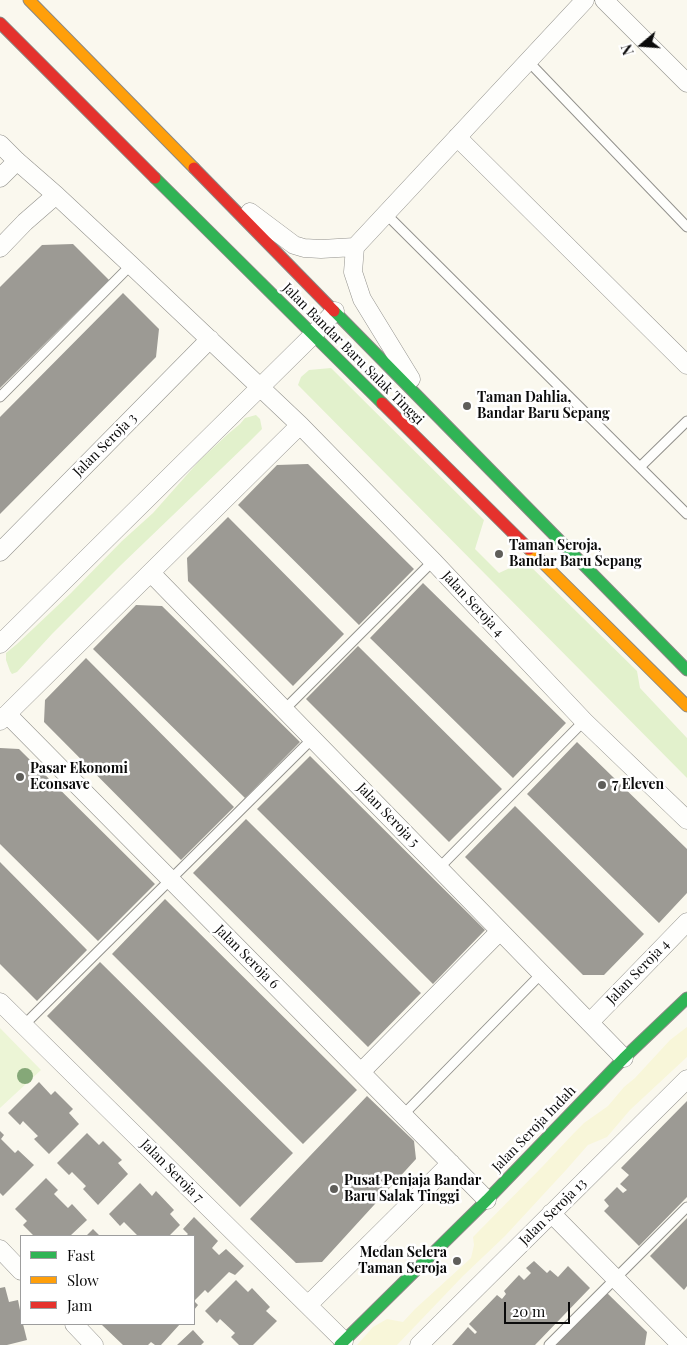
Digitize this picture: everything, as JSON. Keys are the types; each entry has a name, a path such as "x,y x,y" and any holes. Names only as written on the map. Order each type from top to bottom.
{"main road":[{"name":"Jalan Bandar Baru Salak Tinggi","path":"29,0 687,670"},
{"name":"Jalan Bandar Baru Salak Tinggi","path":"0,22 687,706"},
{"name":"Jalan Seroja Indah","path":"342,1343 487,1200 624,1058 687,998"}],"street":[{"path":"428,407 362,299 353,272 355,247 584,0"},
{"path":"604,0 687,83"},
{"path":"457,137 687,365"},
{"name":"Jalan Seroja 4","path":"0,144 132,264 300,425 433,561 584,721 687,820"},
{"path":"0,178 17,161"},
{"path":"199,174 294,245 304,248 355,247"},
{"path":"0,248 56,195"},
{"path":"0,644 313,335 334,311"},
{"name":"Jalan Seroja 3","path":"0,550 210,339"},
{"path":"4,718 300,425"},
{"name":"Jalan Seroja 5","path":"151,573 624,1058"},
{"name":"Jalan Seroja 6","path":"4,718 171,880 487,1200"},
{"name":"Jalan Seroja 4","path":"590,1022 687,922"},
{"path":"361,1072 500,930"},
{"name":"Jalan Seroja 7","path":"0,1002 308,1305 342,1343"},
{"name":"Jalan Seroja 13","path":"419,1345 687,1079"},
{"path":"308,1305 451,1163"},
{"path":"551,1213 680,1345"},
{"path":"0,1249 20,1269"},
{"path":"75,1325 94,1345"}],"lane":[{"path":"528,61 687,226"},
{"path":"386,214 687,514"},
{"path":"0,397 132,264"},
{"path":"640,467 687,422"},
{"path":"284,710 433,561"},
{"path":"439,868 584,721"},
{"path":"24,1025 312,739"},
{"path":"403,1115 542,973"},
{"path":"549,1345 687,1207"}],"shaded area":[{"path":"687,1027 687,1057 630,1110 607,1137 588,1145 505,1236 463,1276 397,1345 357,1345 373,1327 387,1319 403,1322 471,1258 474,1245 473,1237 584,1123 608,1106 670,1040"}],"green space":[{"path":"331,368 484,520 475,549 499,573 525,561 637,671 640,688 687,738 687,778 298,385 301,377 309,370"},
{"path":"256,415 260,419 262,429 121,565 17,672 12,674 6,660 6,653 153,513 200,460 245,418"},
{"path":"0,1028 41,1070 0,1108"}],"building":[{"path":"73,244 109,280 0,388 0,287 42,245"},
{"path":"123,293 159,329 156,357 0,514 0,417"},
{"path":"308,464 414,569 359,625 238,505 277,465"},
{"path":"228,517 344,634 293,686 188,581 187,558"},
{"path":"423,583 566,723 513,778 370,638"},
{"path":"136,605 162,606 300,742 245,798 93,649"},
{"path":"358,646 502,789 449,842 306,699"},
{"path":"86,658 234,807 181,860 44,722 45,700"},
{"path":"577,742 687,849 687,893 659,923 527,794"},
{"path":"0,748 19,749 155,884 98,941 0,844"},
{"path":"310,756 485,930 433,984 257,809"},
{"path":"515,806 644,934 604,975 583,975 465,857"},
{"path":"246,819 421,993 368,1047 193,873"},
{"path":"0,862 87,950 37,1001 0,964"},
{"path":"165,899 357,1090 303,1144 112,954"},
{"path":"100,962 293,1153 240,1207 47,1016"},
{"path":"39,1082 51,1095 55,1091 73,1109 69,1113 79,1124 49,1154 34,1139 38,1136 23,1121 20,1125 8,1113"},
{"name":"Pusat Penjaja Bandar Baru Salak Tinggi","path":"367,1096 414,1141 416,1159 322,1262 296,1263 250,1219"},
{"path":"687,1101 687,1197 639,1246 604,1211 609,1206 604,1200 617,1187 623,1193 627,1190 620,1184 629,1175 621,1168"},
{"path":"0,1131 4,1135 1,1139 15,1153 18,1150 34,1165 3,1196 0,1193"},
{"path":"87,1133 99,1145 103,1141 122,1160 118,1163 128,1174 98,1205 83,1189 86,1186 72,1172 69,1175 57,1163"},
{"path":"46,1178 58,1190 54,1194 68,1208 72,1204 87,1220 71,1235 33,1235 23,1225 27,1221 15,1209"},
{"path":"140,1183 152,1196 156,1191 174,1210 170,1214 180,1225 170,1235 137,1235 124,1222 120,1226 109,1214"},
{"path":"194,1217 218,1241 212,1248 219,1255 226,1249 244,1266 235,1275 229,1272 208,1293 205,1290 195,1300 195,1235 187,1235 183,1229"},
{"path":"687,1218 687,1286 684,1290 650,1256"},
{"path":"93,1229 99,1235 87,1235"},
{"path":"534,1261 547,1273 550,1270 558,1277 568,1266 590,1288 535,1345 452,1345 468,1327 475,1334 477,1332 469,1324 497,1295 502,1299 506,1294 504,1291 519,1275 524,1280 531,1273 526,1268"},
{"path":"236,1280 248,1292 252,1288 270,1307 266,1311 277,1321 253,1345 239,1345 231,1337 235,1333 220,1319 217,1323 205,1311"},
{"path":"5,1287 9,1302 18,1300 20,1325 23,1325 27,1340 0,1345 0,1288"},
{"path":"606,1292 647,1332 645,1345 554,1345"},
{"path":"102,1325 179,1325 161,1345 155,1345 151,1342 148,1345 123,1345"},
{"path":"193,1330 204,1342 201,1345 177,1345"}],"traffic: fast":[{"path":"155,178 382,403"},
{"path":"334,311 687,670"},
{"path":"340,1345 487,1200 624,1058 687,998"}],"traffic: slow":[{"path":"29,0 194,168"},
{"path":"529,549 687,706"}],"traffic: jam":[{"path":"0,23 155,178"},
{"path":"194,168 334,311"},
{"path":"382,403 529,549"}],"place":[{"name":"Taman Dahlia, Bandar Baru Sepang","path":"467,406"},
{"name":"Taman Seroja, Bandar Baru Sepang","path":"499,554"},
{"name":"Pasar Ekonomi Econsave","path":"20,777"},
{"name":"7 Eleven","path":"602,785"},
{"name":"Pusat Penjaja Bandar Baru Salak Tinggi","path":"334,1189"},
{"name":"Medan Selera Taman Seroja","path":"457,1261"}]}
